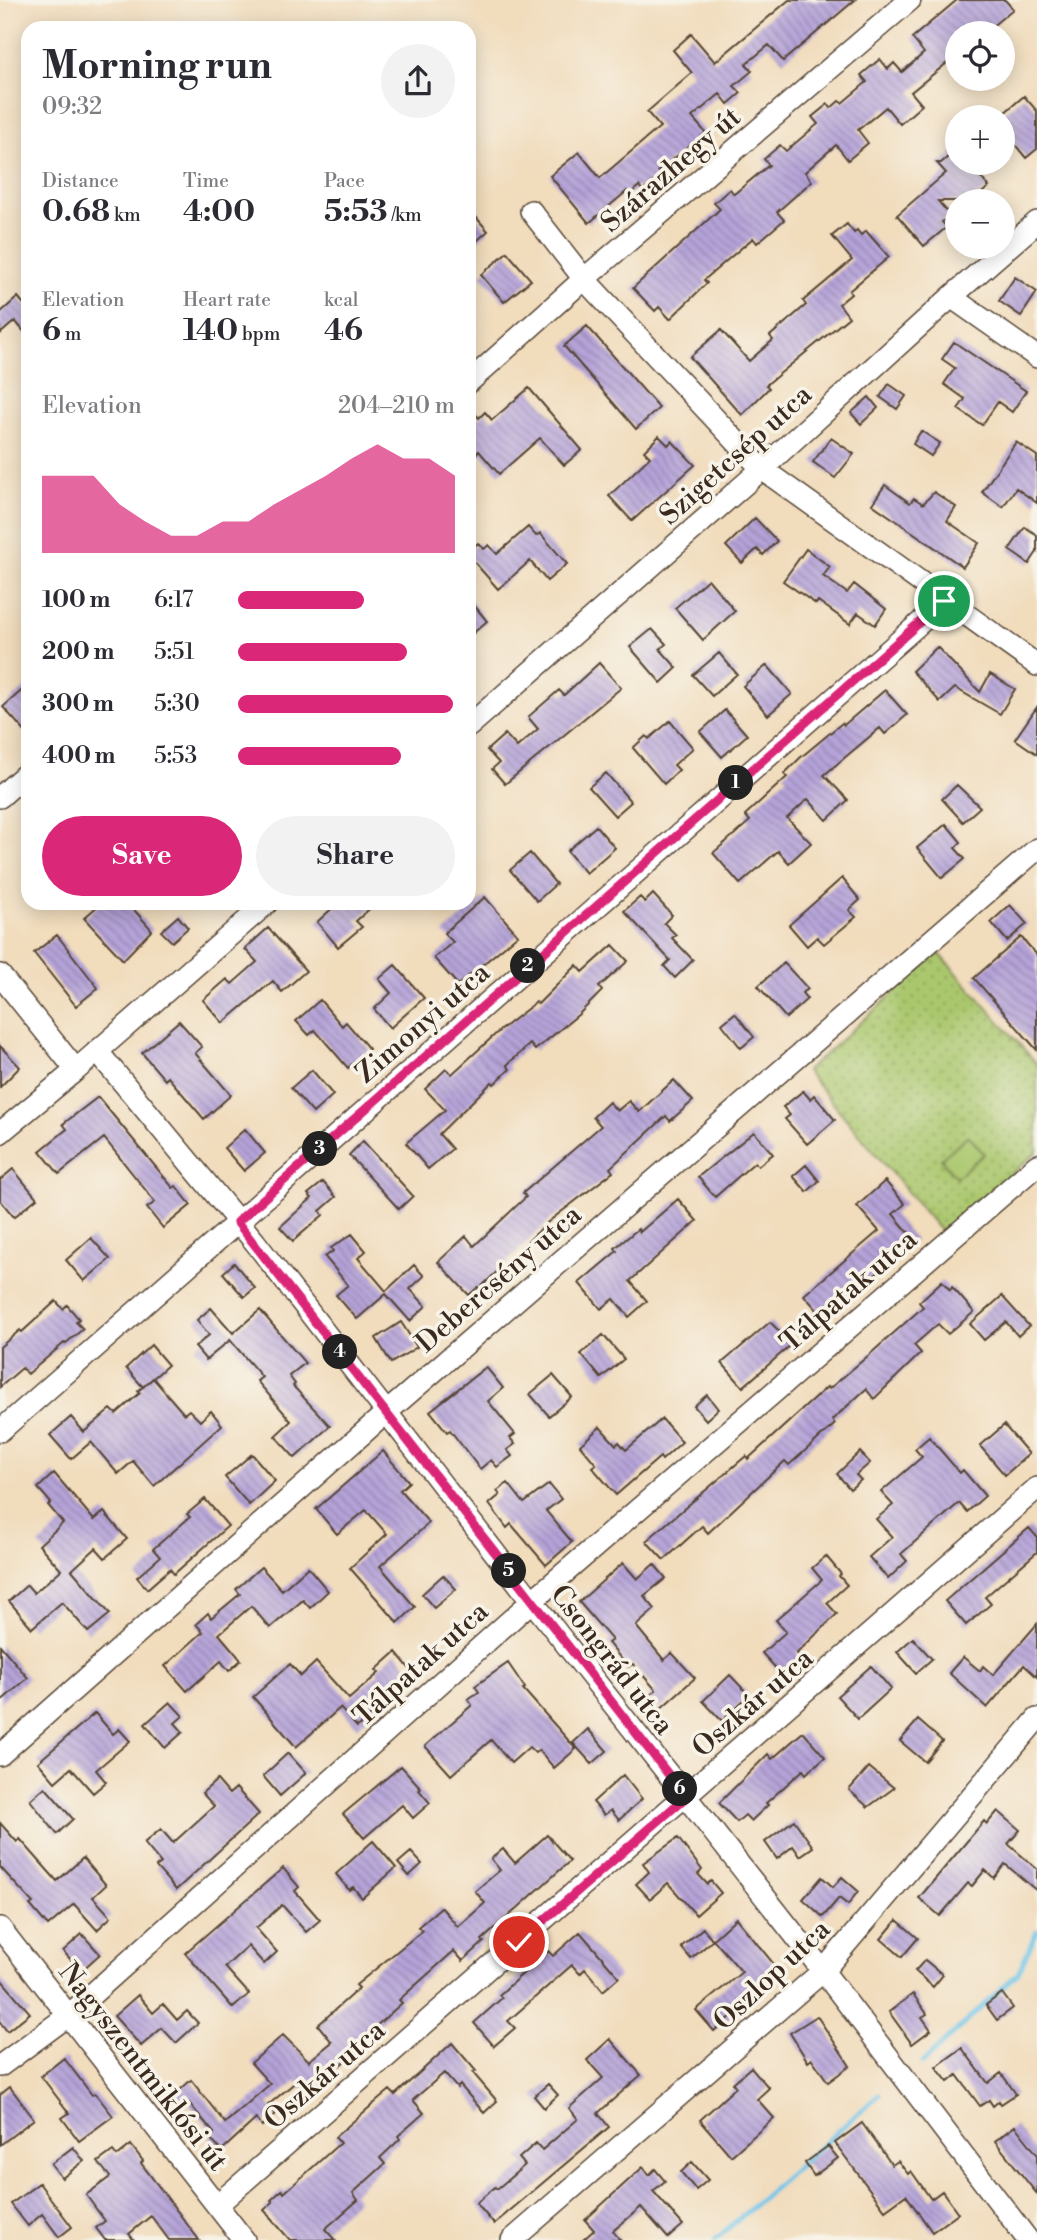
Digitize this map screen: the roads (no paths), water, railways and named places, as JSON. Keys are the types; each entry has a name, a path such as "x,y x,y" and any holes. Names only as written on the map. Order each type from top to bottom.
{"street":[{"name":"Szárazhegy út","path":"476,376 584,279 910,0"},
{"path":"531,211 584,279 762,469 1037,665"},
{"name":"Szigetcsép utca","path":"476,720 762,469 1037,222"},
{"path":"951,297 1037,357"},
{"name":"Zimonyi utca","path":"0,1431 944,601"},
{"path":"0,797 21,778"},
{"name":"Debercsény utca","path":"0,1755 387,1412 1037,849"},
{"path":"0,1133 259,910"},
{"path":"0,975 76,1070"},
{"name":"Csongrád utca","path":"97,1051 387,1412 823,1971 1028,2240"},
{"name":"Tálpatak utca","path":"0,2066 69,2015 532,1601 1037,1165"},
{"name":"Oszkár utca","path":"217,2205 1037,1488"},
{"name":"Oszlop utca","path":"513,2240 823,1971 1037,1719"},
{"name":"Nagyszentmiklósi út","path":"0,1928 244,2240"}],"waterway":[{"path":"922,2063 1018,1973 1037,1931"},
{"path":"715,2240 879,2095"}]}
